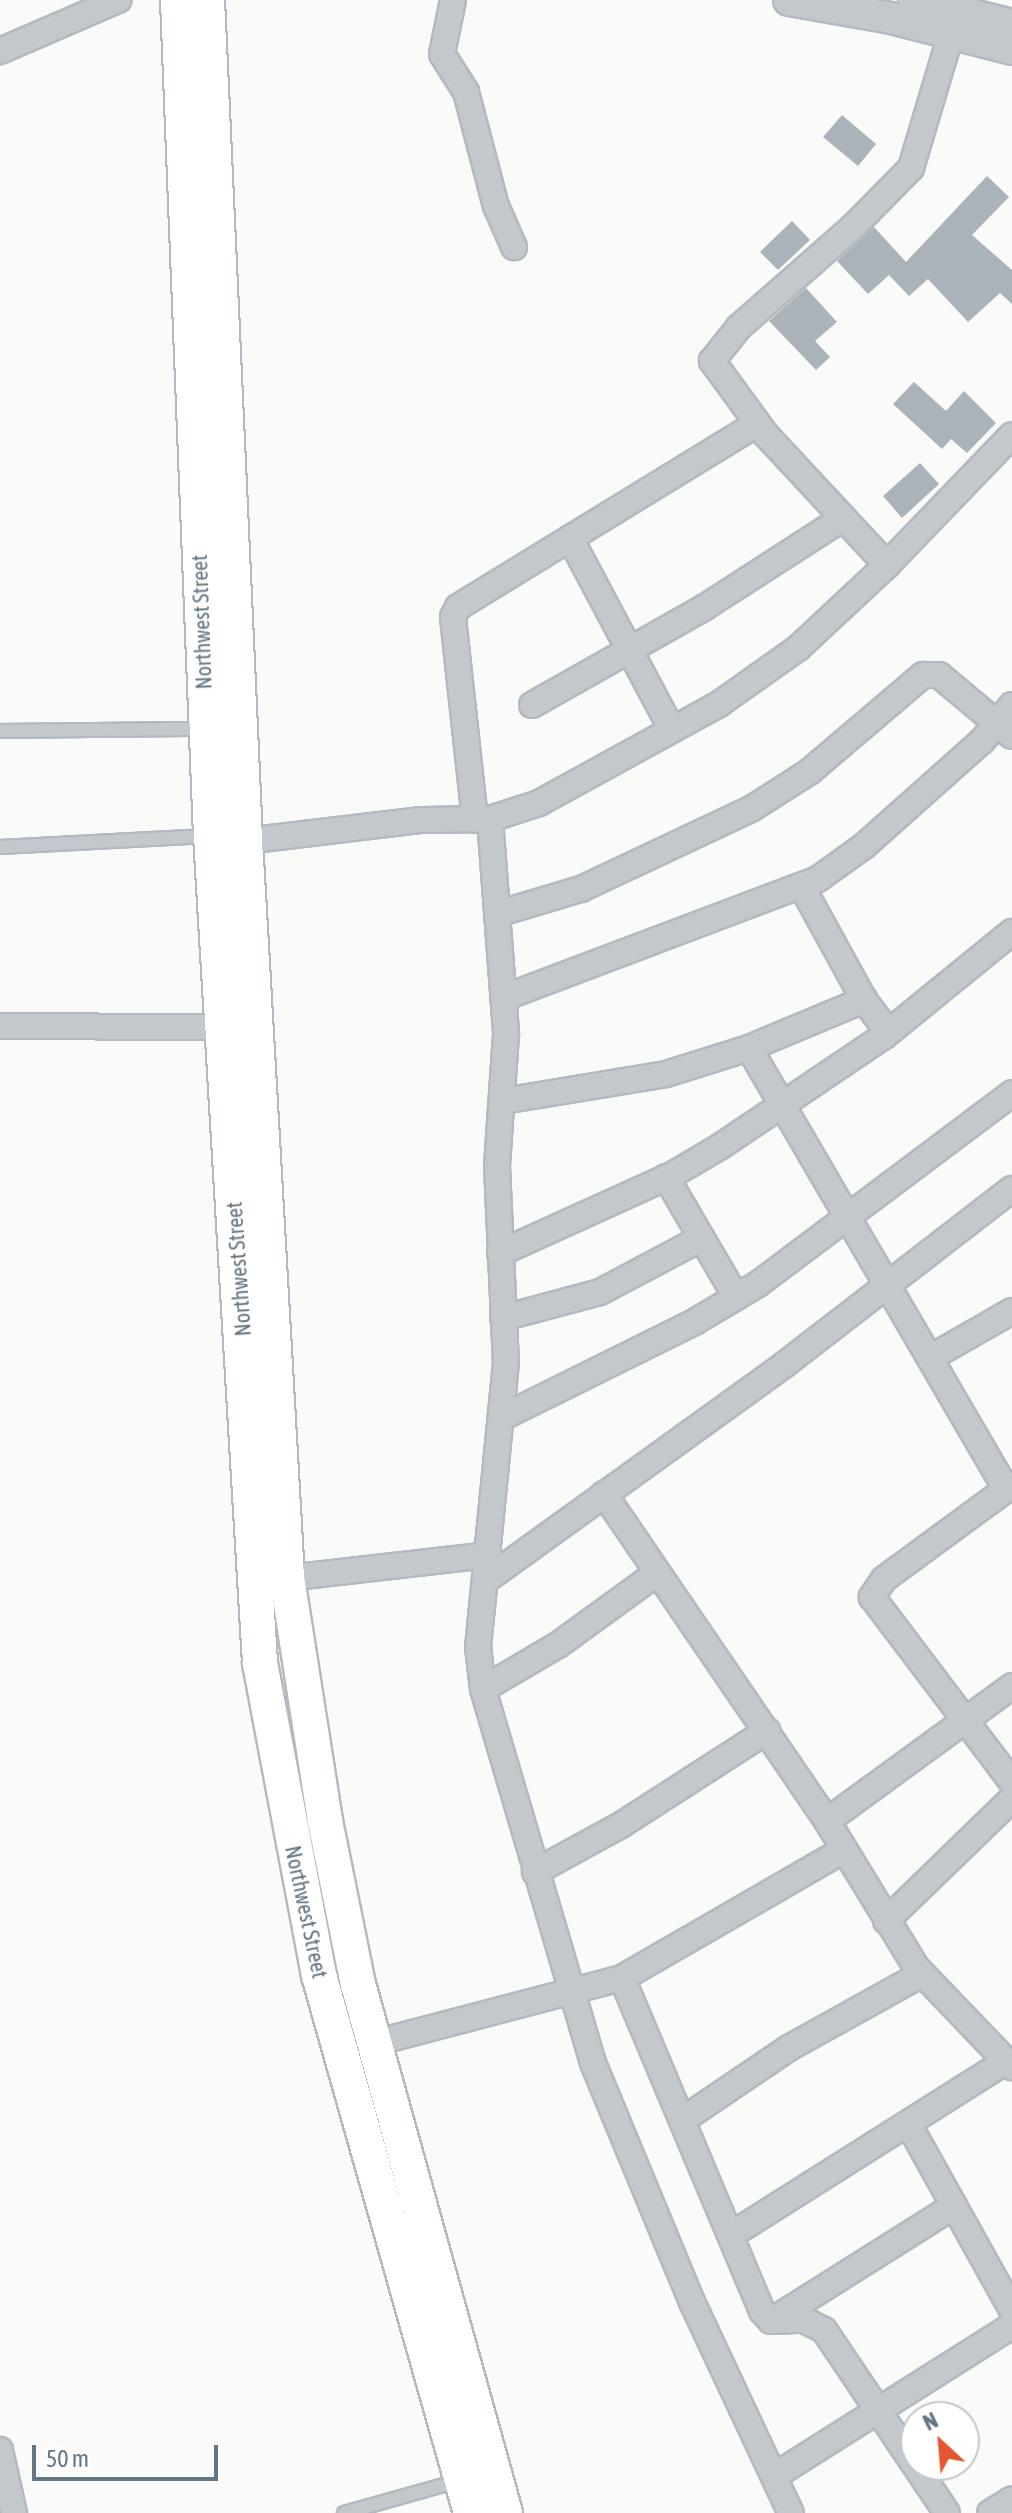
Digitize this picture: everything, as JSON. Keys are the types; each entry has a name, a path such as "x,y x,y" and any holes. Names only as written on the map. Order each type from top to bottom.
{"main road":[{"name":"Northwest Street","path":"178,0 211,835 260,1663 319,1975 471,2513"},
{"name":"Northwest Street","path":"207,0 245,841 287,1578 325,1821 374,2043 505,2513"}],"street":[{"path":"0,51 118,0"},
{"path":"453,0 442,54 466,92 496,206 514,247"},
{"path":"789,0 900,6 1012,25"},
{"path":"900,6 951,34 1012,49"},
{"path":"887,565 757,424 717,373 715,352 911,168 951,34"},
{"path":"757,424 470,599 453,617 497,914 503,998 503,1101 497,1166 503,1417 478,1647 483,1689 571,1995 638,2177 791,2513"},
{"path":"245,841 422,820 483,820 539,803 672,730 798,648 887,565 1012,435"},
{"path":"532,705 630,651 843,518"},
{"path":"570,538 672,730"},
{"path":"497,914 581,889 751,809 809,772 923,675 939,675 1008,721 864,846 802,887 503,998"},
{"path":"802,887 864,1000 888,1032"},
{"path":"500,1253 666,1177 783,1106 888,1032 1012,932"},
{"path":"503,1101 666,1074 749,1048 864,1000"},
{"path":"0,1026 223,1027"},
{"path":"749,1048 1009,1487 872,1590 872,1597 1012,1782"},
{"path":"503,1417 736,1297 849,1217 1012,1093"},
{"path":"666,1177 736,1297"},
{"path":"287,1578 488,1568 604,1494 1012,1189"},
{"path":"503,1318 600,1292 702,1238"},
{"path":"930,1358 1012,1311"},
{"path":"604,1494 827,1821 886,1921 922,1974 1009,2064 731,2235"},
{"path":"483,1689 558,1645 657,1573"},
{"path":"827,1821 1012,1686"},
{"path":"535,1872 621,1825 767,1731"},
{"path":"886,1921 1012,1799"},
{"path":"374,2043 571,1995 622,1978 844,1850"},
{"path":"684,2119 789,2048 922,1974"},
{"path":"622,1978 684,2119 762,2311 771,2321 804,2320 824,2330 947,2513"},
{"path":"909,2125 1009,2299"},
{"path":"771,2321 954,2206"},
{"path":"776,2475 1012,2326"},
{"path":"0,2450 14,2513"},
{"path":"990,2513 1012,2499"}],"lane":[{"path":"0,731 206,729"},
{"path":"0,847 211,835"},
{"path":"344,2513 461,2480"}],"building":[{"path":"842,115 876,144 858,166 823,137"},
{"path":"987,176 1009,197 972,235 1012,270 1012,304 1000,293 968,322 928,279 909,296 889,275 868,294 837,261 874,227 906,262"},
{"path":"792,221 810,240 778,270 760,252"},
{"path":"806,288 837,322 815,341 830,357 816,370 769,321"},
{"path":"914,382 946,411 964,391 996,423 967,453 951,439 942,449 893,404"},
{"path":"920,463 939,484 902,518 883,496"}]}
